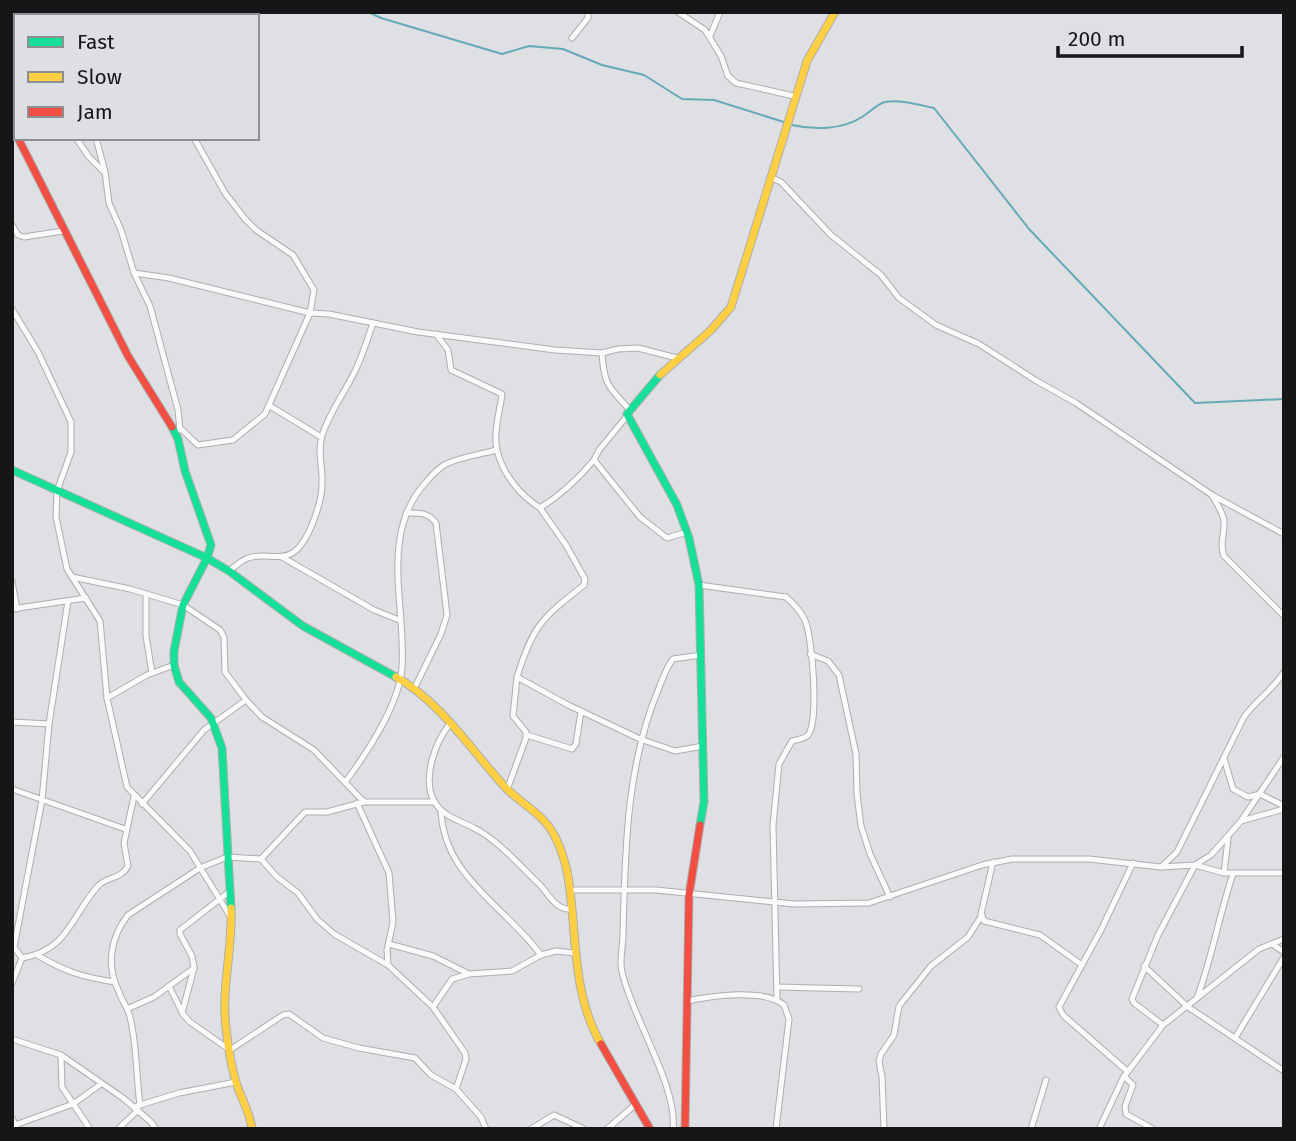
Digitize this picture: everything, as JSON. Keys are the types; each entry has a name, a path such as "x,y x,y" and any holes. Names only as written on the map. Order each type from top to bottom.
{"street":[{"path":"572,38 588,18 589,12"},
{"path":"678,12 705,30 721,56 728,76 736,83 794,96"},
{"path":"709,36 720,12"},
{"path":"540,508 564,491 677,358 708,335 731,307 794,96 807,61 835,12"},
{"path":"19,140 63,231 140,377 169,419 178,439 185,471 211,545 183,605 174,665 179,682 213,722 222,748 232,950 225,1016 236,1082 253,1129"},
{"path":"77,140 89,157 105,172"},
{"path":"97,140 109,203 134,272 150,306 178,410 178,439"},
{"path":"180,428 198,445 226,443 258,420 270,407 310,313 314,290 293,255 256,230 245,219 225,193 195,140"},
{"path":"770,177 782,182 831,235 881,275 899,298 919,314 936,325 979,344 1076,403 1212,495 1284,534"},
{"path":"12,225 18,235 24,237 63,231"},
{"path":"134,272 310,313 436,334 555,350 602,353 638,348 677,358"},
{"path":"12,309 38,352 71,422 71,452 57,491 56,517 67,569 100,621 107,698 122,775 134,796 190,851 230,916"},
{"path":"229,571 247,558 282,557 301,545 313,522 321,493 321,437 356,368 373,323"},
{"path":"436,334 448,350 451,370 502,394 497,450 517,491 540,508 566,545 585,579 584,585 540,622 524,653 517,677 513,716 527,735 575,748 581,711"},
{"path":"602,353 603,375 607,386 628,413 677,505 687,532 699,585 703,819 689,895 685,1129"},
{"path":"270,407 321,437"},
{"path":"346,781 382,724 400,680 402,666 397,587 400,538 405,513 420,489 442,466 497,450"},
{"path":"593,460 647,524 667,538 687,532"},
{"path":"14,473 207,558 303,625 414,689 437,710 507,790 546,823 559,846 570,890 574,953 581,993 594,1032 650,1129"},
{"path":"1212,495 1223,515 1221,550 1224,556 1284,616"},
{"path":"405,513 424,513 431,516 436,523 447,615 441,634 414,689"},
{"path":"282,557 374,610 399,620"},
{"path":"72,577 183,605 223,634 225,673 246,700 262,717 314,750 346,781 360,802 389,873 393,922 388,965"},
{"path":"12,582 15,609 86,598"},
{"path":"699,585 786,597 806,622 814,690 811,729 804,738 792,741 779,764 773,825 777,1000"},
{"path":"145,594 146,636 152,673"},
{"path":"22,958 14,947 42,800 48,724 68,601"},
{"path":"810,654 828,661 839,675 856,754 861,826 870,855 890,897"},
{"path":"673,1129 674,1111 664,1079 631,1002 621,970 623,891 627,831 640,739 649,709 669,663 676,657 701,655"},
{"path":"107,698 152,673 174,665"},
{"path":"1161,867 1177,852 1244,717 1283,675"},
{"path":"517,677 640,739 675,751 703,746"},
{"path":"142,804 193,741 213,722 246,700"},
{"path":"12,722 48,724"},
{"path":"449,725 436,745 431,773 435,802 441,810 490,838 541,886 557,905 565,910 572,909"},
{"path":"507,790 527,735"},
{"path":"1163,1025 1132,999 1144,966 1182,886 1195,865 1211,855 1228,837 1284,757"},
{"path":"1224,758 1233,789 1248,797 1260,794 1284,807"},
{"path":"12,789 125,829"},
{"path":"12,983 14,971 22,958 37,955 60,941 97,886 125,873 128,866 124,843 125,829 134,796"},
{"path":"261,859 302,813 327,812 360,802 435,802"},
{"path":"1241,821 1284,807"},
{"path":"441,810 444,835 457,864 541,954"},
{"path":"1224,873 1228,837"},
{"path":"137,1107 131,1025 110,964 111,953 122,923 134,911 200,867 227,857 261,859 277,877 298,893 317,919 334,934 388,965 433,1007 466,1056 456,1089"},
{"path":"570,890 656,890 775,903 869,903 993,862 1053,858 1161,867 1195,865 1233,874 1284,873"},
{"path":"884,1129 879,1061 894,1035 899,1006 932,966 968,937 982,915 993,862"},
{"path":"1133,863 1061,1003 1060,1011 1126,1073 1133,1085 1125,1114 1153,1129"},
{"path":"1197,999 1210,962 1218,920 1233,874"},
{"path":"183,1013 194,968 192,956 180,930 229,892"},
{"path":"982,915 988,923 1040,934 1082,965"},
{"path":"1099,1129 1126,1073 1163,1025 1259,949 1284,939"},
{"path":"389,944 433,956 469,974"},
{"path":"1235,1038 1284,955 1272,944"},
{"path":"433,1007 452,979 469,974 512,971 541,954 556,951 574,953"},
{"path":"37,955 81,977 115,982"},
{"path":"1144,966 1188,1007 1284,1071"},
{"path":"127,1009 169,986 194,968"},
{"path":"169,986 190,1022 230,1050"},
{"path":"777,987 859,989"},
{"path":"687,1001 710,996 767,996 787,1009 789,1019 776,1129"},
{"path":"230,1050 283,1015 289,1014 323,1038 359,1048 415,1058 440,1082 456,1089 481,1117 486,1129"},
{"path":"12,1040 61,1055 137,1107 156,1129"},
{"path":"61,1055 61,1080 90,1129"},
{"path":"1031,1129 1046,1080"},
{"path":"118,1129 137,1107 179,1093 236,1082"},
{"path":"12,1118 16,1127 73,1104 101,1084"},
{"path":"607,1129 636,1104"},
{"path":"531,1129 554,1115 584,1129"}],"waterway":[{"path":"368,12 502,54 529,46 563,49 602,65 644,75 682,99 714,100 787,123"},
{"path":"792,125 809,128 837,127 862,117 882,103 891,101 934,108 1029,229 1195,403 1284,399"}],"traffic: fast":[{"path":"660,375 627,414 677,505 689,538 699,585 704,802 700,825"},
{"path":"172,427 211,545 183,605 174,665 179,682 211,718 222,748 231,908"},
{"path":"12,470 207,558 229,571 303,626 396,677"}],"traffic: slow":[{"path":"660,375 711,330 731,307 807,61 835,12"},
{"path":"396,677 412,687 441,713 505,787 541,817 553,833 567,871 576,959 584,1003 601,1044"},
{"path":"231,908 225,998 226,1028 234,1076 252,1129"}],"traffic: jam":[{"path":"19,140 128,356 172,427"},
{"path":"685,1129 689,895 700,825"},
{"path":"601,1044 650,1129"}]}
